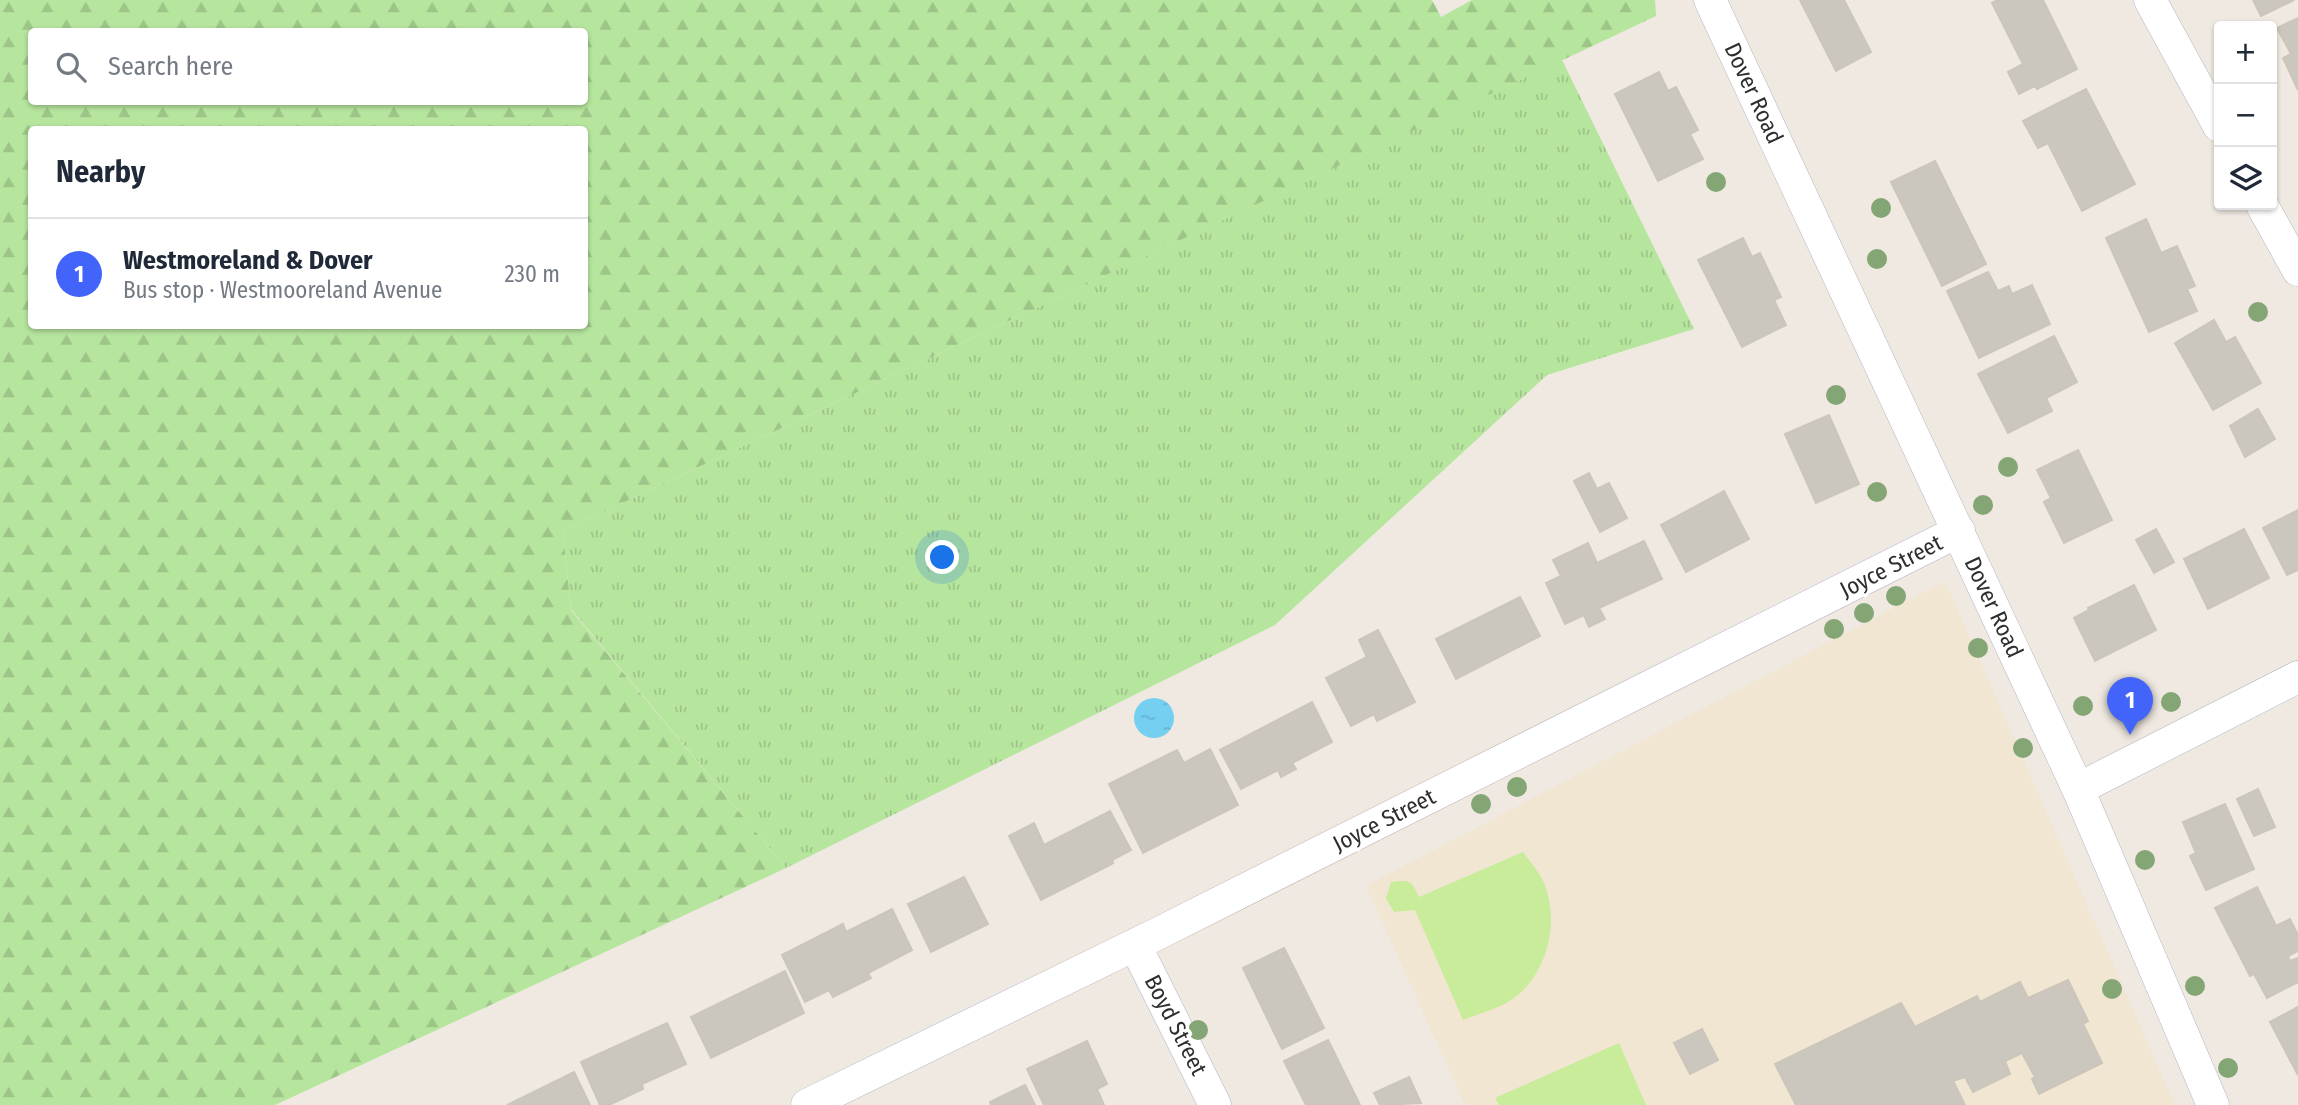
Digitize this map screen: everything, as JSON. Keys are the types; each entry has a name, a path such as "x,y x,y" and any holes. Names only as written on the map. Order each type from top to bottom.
{"street":[{"name":"Dover Road","path":"1710,0 2078,789 2213,1105"},
{"path":"2150,0 2214,117"},
{"path":"2265,210 2298,270"},
{"name":"Joyce Street","path":"807,1105 1135,945 1959,531"},
{"path":"2078,789 2298,677"},
{"name":"Boyd Street","path":"1135,945 1215,1105"}],"shaded area":[{"path":"1945,581 2175,1105 1465,1105 1366,886"}],"green space":[{"path":"0,0 1432,0 1441,17 1472,0 1655,0 1656,16 563,531 571,610 786,868 275,1105 0,1105"},
{"path":"1562,60 1694,329 1547,375 1275,625 786,868 571,609 563,531"},
{"path":"1523,852 1542,879 1549,899 1551,916 1547,949 1541,965 1521,992 1503,1005 1463,1020 1415,910 1394,912 1386,898 1391,882 1409,882 1419,897"},
{"path":"1619,1043 1646,1105 1499,1105 1495,1098"}],"water":[{"path":"1154,698 1168,704 1174,718 1168,732 1154,738 1140,732 1134,718 1140,704"}],"building":[{"path":"1800,0 1844,0 1871,52 1836,71"},
{"path":"1997,0 2043,0 2077,69 2037,89 2035,86 2019,94 2008,72 2023,64 1992,3"},
{"path":"2253,0 2294,0 2261,16"},
{"path":"2298,18 2298,90 2283,58 2291,54 2277,28"},
{"path":"1659,72 1668,91 1676,87 1698,130 1690,134 1703,159 1658,181 1615,94"},
{"path":"2086,89 2135,184 2082,211 2048,143 2038,148 2023,121"},
{"path":"1935,161 1986,264 1942,286 1891,182"},
{"path":"2146,219 2161,253 2177,246 2195,286 2187,289 2197,311 2149,332 2106,238"},
{"path":"1743,238 1752,257 1760,253 1781,297 1774,300 1786,325 1742,347 1698,260"},
{"path":"1988,272 1998,291 2009,286 2012,294 2032,285 2050,324 1979,358 1947,291"},
{"path":"2214,320 2226,342 2235,337 2261,383 2213,410 2175,343"},
{"path":"2054,336 2077,382 2046,398 2052,411 2008,433 1978,374"},
{"path":"2258,409 2275,439 2245,457 2230,426"},
{"path":"1829,415 1859,484 1816,503 1785,434"},
{"path":"2078,450 2112,520 2064,543 2044,502 2051,498 2037,470"},
{"path":"1589,473 1597,489 1609,483 1627,518 1600,532 1574,481"},
{"path":"1724,491 1749,539 1686,572 1661,525"},
{"path":"2298,510 2298,570 2287,575 2263,528"},
{"path":"2156,529 2174,562 2154,573 2136,540"},
{"path":"2244,529 2269,578 2208,609 2184,559"},
{"path":"1644,541 1662,579 1599,608 1605,619 1589,627 1584,615 1565,624 1546,583 1561,576 1553,560 1588,543 1597,563"},
{"path":"2134,585 2156,630 2095,661 2074,618"},
{"path":"1520,597 1540,636 1456,679 1436,639"},
{"path":"1378,630 1415,702 1377,721 1374,714 1351,726 1326,678 1367,657 1359,640"},
{"path":"1312,702 1332,742 1292,763 1296,769 1281,777 1278,770 1241,789 1220,750"},
{"path":"1210,749 1238,805 1143,853 1109,784 1177,750 1184,763"},
{"path":"2258,789 2275,827 2254,836 2237,799"},
{"path":"2225,804 2254,869 2206,890 2190,856 2196,853 2183,822"},
{"path":"1110,811 1131,850 1112,860 1110,865 1041,900 1009,836 1034,823 1044,845"},
{"path":"964,877 988,924 931,952 908,904"},
{"path":"2257,887 2276,926 2290,919 2298,935 2298,951 2288,956 2290,961 2298,958 2298,982 2267,998 2254,974 2250,976 2215,908"},
{"path":"892,909 912,950 868,973 871,978 833,997 829,990 805,1002 782,955 843,924 846,932"},
{"path":"1284,948 1324,1028 1282,1049 1243,968"},
{"path":"785,971 804,1013 711,1058 691,1017"},
{"path":"2068,980 2088,1021 2083,1024 2102,1063 2039,1094 2032,1079 2035,1077 2022,1053 2005,1061 2010,1074 1973,1092 1965,1077 1953,1081 1965,1105 1796,1105 1775,1064 1901,1003 1915,1027 1977,996 1980,1002 2020,982 2028,998"},
{"path":"2298,1007 2298,1075 2270,1022"},
{"path":"667,1023 686,1064 642,1084 643,1089 609,1105 600,1105 581,1062"},
{"path":"1702,1029 1718,1060 1690,1074 1674,1043"},
{"path":"1328,1040 1360,1105 1306,1105 1284,1061"},
{"path":"1087,1041 1107,1084 1097,1089 1104,1105 1044,1105 1027,1069"},
{"path":"574,1072 590,1105 507,1105"},
{"path":"1409,1077 1421,1103 1380,1105 1374,1093"},
{"path":"1025,1085 1035,1105 991,1105 990,1102"}],"place":[{"name":"Westmoreland & Dover","path":"2130,735"}]}
